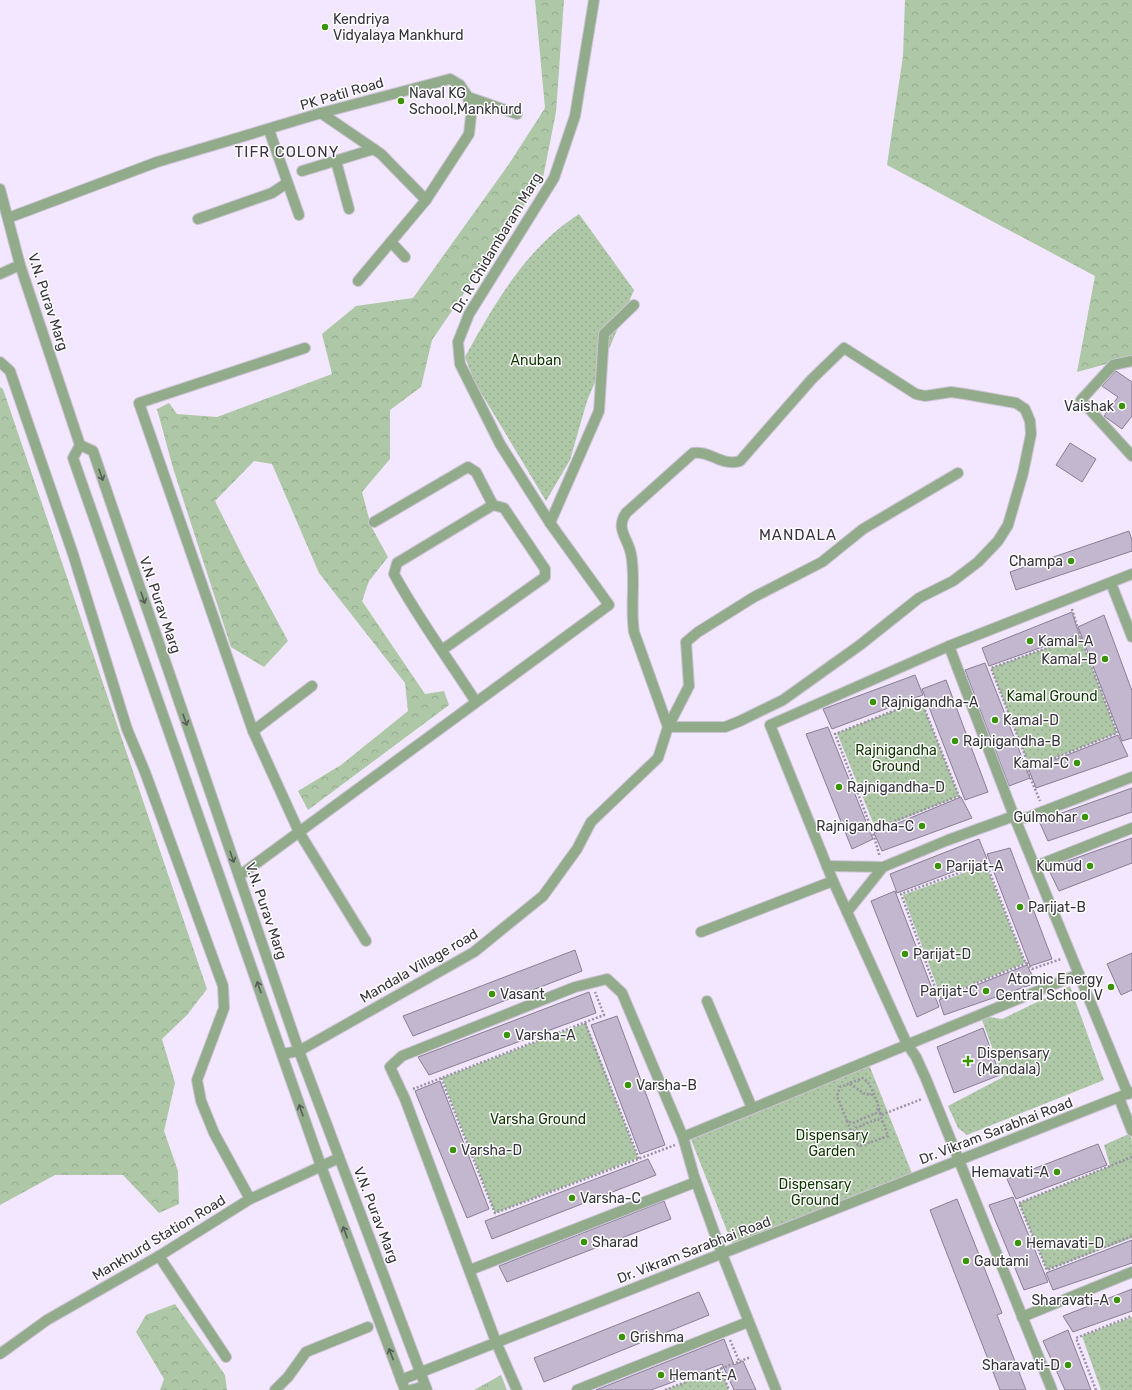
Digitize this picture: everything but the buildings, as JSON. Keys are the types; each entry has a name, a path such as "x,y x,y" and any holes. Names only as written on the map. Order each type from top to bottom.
{"street":[{"name":"Dr. R Chidambaram Marg","path":"476,702 610,605 550,523 500,444 466,380 460,364 458,342 469,314 554,178 564,151 574,116 594,0"},
{"name":"PK Patil Road","path":"8,218 158,162 269,130 321,113 450,79 460,85 468,97"},
{"path":"358,281 426,200 469,134 471,116 468,97 517,114"},
{"path":"321,113 381,154 426,200"},
{"path":"269,130 299,215"},
{"path":"302,171 374,150"},
{"path":"336,161 349,209"},
{"path":"198,219 272,192 287,183"},
{"name":"V.N. Purav Marg","path":"0,189 20,265 80,444 93,451 299,1051 426,1388"},
{"path":"391,242 405,257"},
{"path":"0,274 20,265"},
{"path":"550,523 598,411 604,334 634,305"},
{"path":"305,348 139,403 253,731 299,832 366,942"},
{"path":"844,348 916,394 925,396 951,392 1016,403 1025,409 1030,421 1031,434 1023,473 1008,525 998,541 978,562 953,581 919,598 860,645 783,700 725,727 668,727 634,632 631,616 631,554 620,525 626,513 688,456 700,452 726,462 740,461 812,379 844,348"},
{"path":"1132,361 1113,365 1081,400 1132,456"},
{"path":"0,362 10,371 73,554 127,729 145,772 223,986 224,1008 197,1080 201,1101 214,1133 250,1199"},
{"path":"80,444 73,458 321,1166 403,1385"},
{"path":"374,522 468,467 476,472 493,505"},
{"name":"Mandala Village road","path":"282,1054 299,1051 474,952 518,918 543,896 577,849 591,822 658,758 668,727 689,686 686,642 698,632 754,597 822,562 863,529 958,473"},
{"path":"239,876 476,702 442,650 394,574 397,563 493,505 504,508 545,568 545,577 442,650"},
{"path":"1052,1390 916,1057 907,1044 833,881 770,725 948,646 1132,574"},
{"path":"1111,583 1132,638"},
{"path":"948,646 1014,816 1036,866 1126,1095 1132,1131"},
{"path":"253,731 312,686"},
{"path":"827,866 883,867 948,840 1014,816 1026,818 1132,777"},
{"path":"1036,866 1132,828"},
{"path":"210,846 226,840"},
{"path":"847,912 883,867"},
{"path":"701,932 833,881"},
{"path":"683,1139 752,1108 1078,974"},
{"path":"517,1390 496,1342 405,1099 390,1067 402,1056 575,986 607,979 622,993 683,1139 696,1182 722,1254 776,1390"},
{"path":"706,1001 752,1108"},
{"name":"Dr. Vikram Sarabhai Road","path":"403,1385 420,1373 496,1342 1126,1095"},
{"name":"Mankhurd Station Road","path":"0,1354 47,1320 159,1256 250,1199 339,1158"},
{"path":"470,1270 696,1182"},
{"path":"159,1256 226,1357"},
{"path":"1022,1317 1132,1272"},
{"path":"577,1390 748,1322"},
{"path":"275,1390 288,1377 306,1352 368,1326"},
{"path":"411,1390 426,1388"}],"path":[{"path":"1045,811 1027,770 1117,733 1080,636 1069,599"},
{"path":"1030,768 991,668 1080,636"},
{"path":"872,830 958,796 922,700 835,734 872,830 883,867"},
{"path":"1027,962 939,998 901,894 986,863 1027,962 1032,969 1071,955"},
{"path":"401,1093 604,1015 591,982"},
{"path":"585,1023 639,1159"},
{"path":"441,1078 495,1213 639,1159 683,1139"},
{"path":"863,1078 868,1082 873,1095 888,1136 860,1146 855,1143 837,1096 840,1087 863,1078"},
{"path":"850,1083 865,1094 873,1095"},
{"path":"878,1108 881,1115 932,1095"},
{"path":"847,1122 853,1123 876,1113 878,1108"},
{"path":"852,1134 856,1128 877,1119 883,1122"},
{"path":"1132,1157 1019,1203 1047,1270 1132,1236"},
{"path":"1096,1390 1076,1338 1132,1316"},
{"path":"726,1331 739,1361"},
{"path":"665,1390 761,1353"},
{"path":"720,1368 729,1390"}],"green space":[{"path":"535,0 564,0 556,112 543,178 432,340 421,387 390,410 390,459 362,492 371,526 388,557 369,581 362,601 425,694 444,691 449,705 308,810 298,791 341,765 408,711 405,683 319,573 272,464 254,461 215,501 288,641 264,667 231,647 173,468 157,409 169,403 177,414 217,417 332,374 322,334 356,306 413,298 509,164 545,108"},
{"path":"905,0 1132,0 1132,357 1077,372 1095,276 887,165 903,56"},
{"name":"Anuban","path":"579,214 634,290 587,401 570,460 546,501 474,381 465,357 500,297 513,278 543,243 560,227"},
{"path":"0,387 3,389 207,989 187,1015 162,1039 175,1083 164,1131 178,1171 179,1204 159,1213 123,1175 55,1175 0,1205"},
{"name":"Kamal Ground","path":"1080,636 1117,733 1030,768 991,668"},
{"name":"Rajnigandha Ground","path":"921,700 959,796 876,830 837,733"},
{"path":"986,865 1025,963 941,997 903,895"},
{"path":"1070,986 1104,1080 967,1135 958,1128 948,1106 1003,1077 982,1020 989,1017 1002,1019"},
{"name":"Varsha Ground","path":"586,1023 638,1158 495,1213 442,1078"},
{"name":"Dispensary Garden","path":"868,1062 913,1176 733,1246 690,1137"},
{"path":"1129,1134 1132,1140 1132,1238 1047,1270 1019,1203 1110,1166 1104,1145"},
{"path":"175,1304 225,1375 227,1390 160,1390 164,1379 136,1332 146,1315"},
{"path":"1132,1317 1132,1390 1101,1390 1082,1336"},
{"path":"720,1369 729,1390 665,1390"},
{"path":"501,1375 507,1390 474,1390"}],"place":[{"name":"Kendriya Vidyalaya Mankhurd","path":"325,27"},
{"name":"Naval KG School,Mankhurd","path":"401,101"},
{"name":"Vaishak","path":"1122,406"},
{"name":"Champa","path":"1071,561"},
{"name":"Kamal-A","path":"1030,641"},
{"name":"Kamal-B","path":"1105,659"},
{"name":"Rajnigandha-A","path":"873,702"},
{"name":"Kamal-D","path":"995,720"},
{"name":"Rajnigandha-B","path":"955,741"},
{"name":"Kamal-C","path":"1077,763"},
{"name":"Rajnigandha-D","path":"839,787"},
{"name":"Gulmohar","path":"1085,817"},
{"name":"Rajnigandha-C","path":"922,826"},
{"name":"Parijat-A","path":"938,866"},
{"name":"Kumud","path":"1090,866"},
{"name":"Parijat-B","path":"1020,907"},
{"name":"Parijat-D","path":"905,954"},
{"name":"Atomic Energy Central School V","path":"1111,987"},
{"name":"Parijat-C","path":"986,991"},
{"name":"Vasant","path":"492,994"},
{"name":"Varsha-A","path":"507,1035"},
{"name":"Dispensary (Mandala)","path":"968,1061"},
{"name":"Varsha-B","path":"628,1085"},
{"name":"Varsha-D","path":"453,1150"},
{"name":"Hemavati-A","path":"1057,1172"},
{"name":"Varsha-C","path":"572,1198"},
{"name":"Sharad","path":"584,1242"},
{"name":"Hemavati-D","path":"1018,1243"},
{"name":"Gautami","path":"966,1261"},
{"name":"Sharavati-A","path":"1117,1300"},
{"name":"Grishma","path":"622,1337"},
{"name":"Sharavati-D","path":"1068,1365"},
{"name":"Hemant-A","path":"661,1375"}],"district":[{"name":"TIFR COLONY","path":"287,152"},
{"name":"MANDALA","path":"798,535"}],"park label":[{"name":"Dispensary Ground","path":"815,1192"}]}
